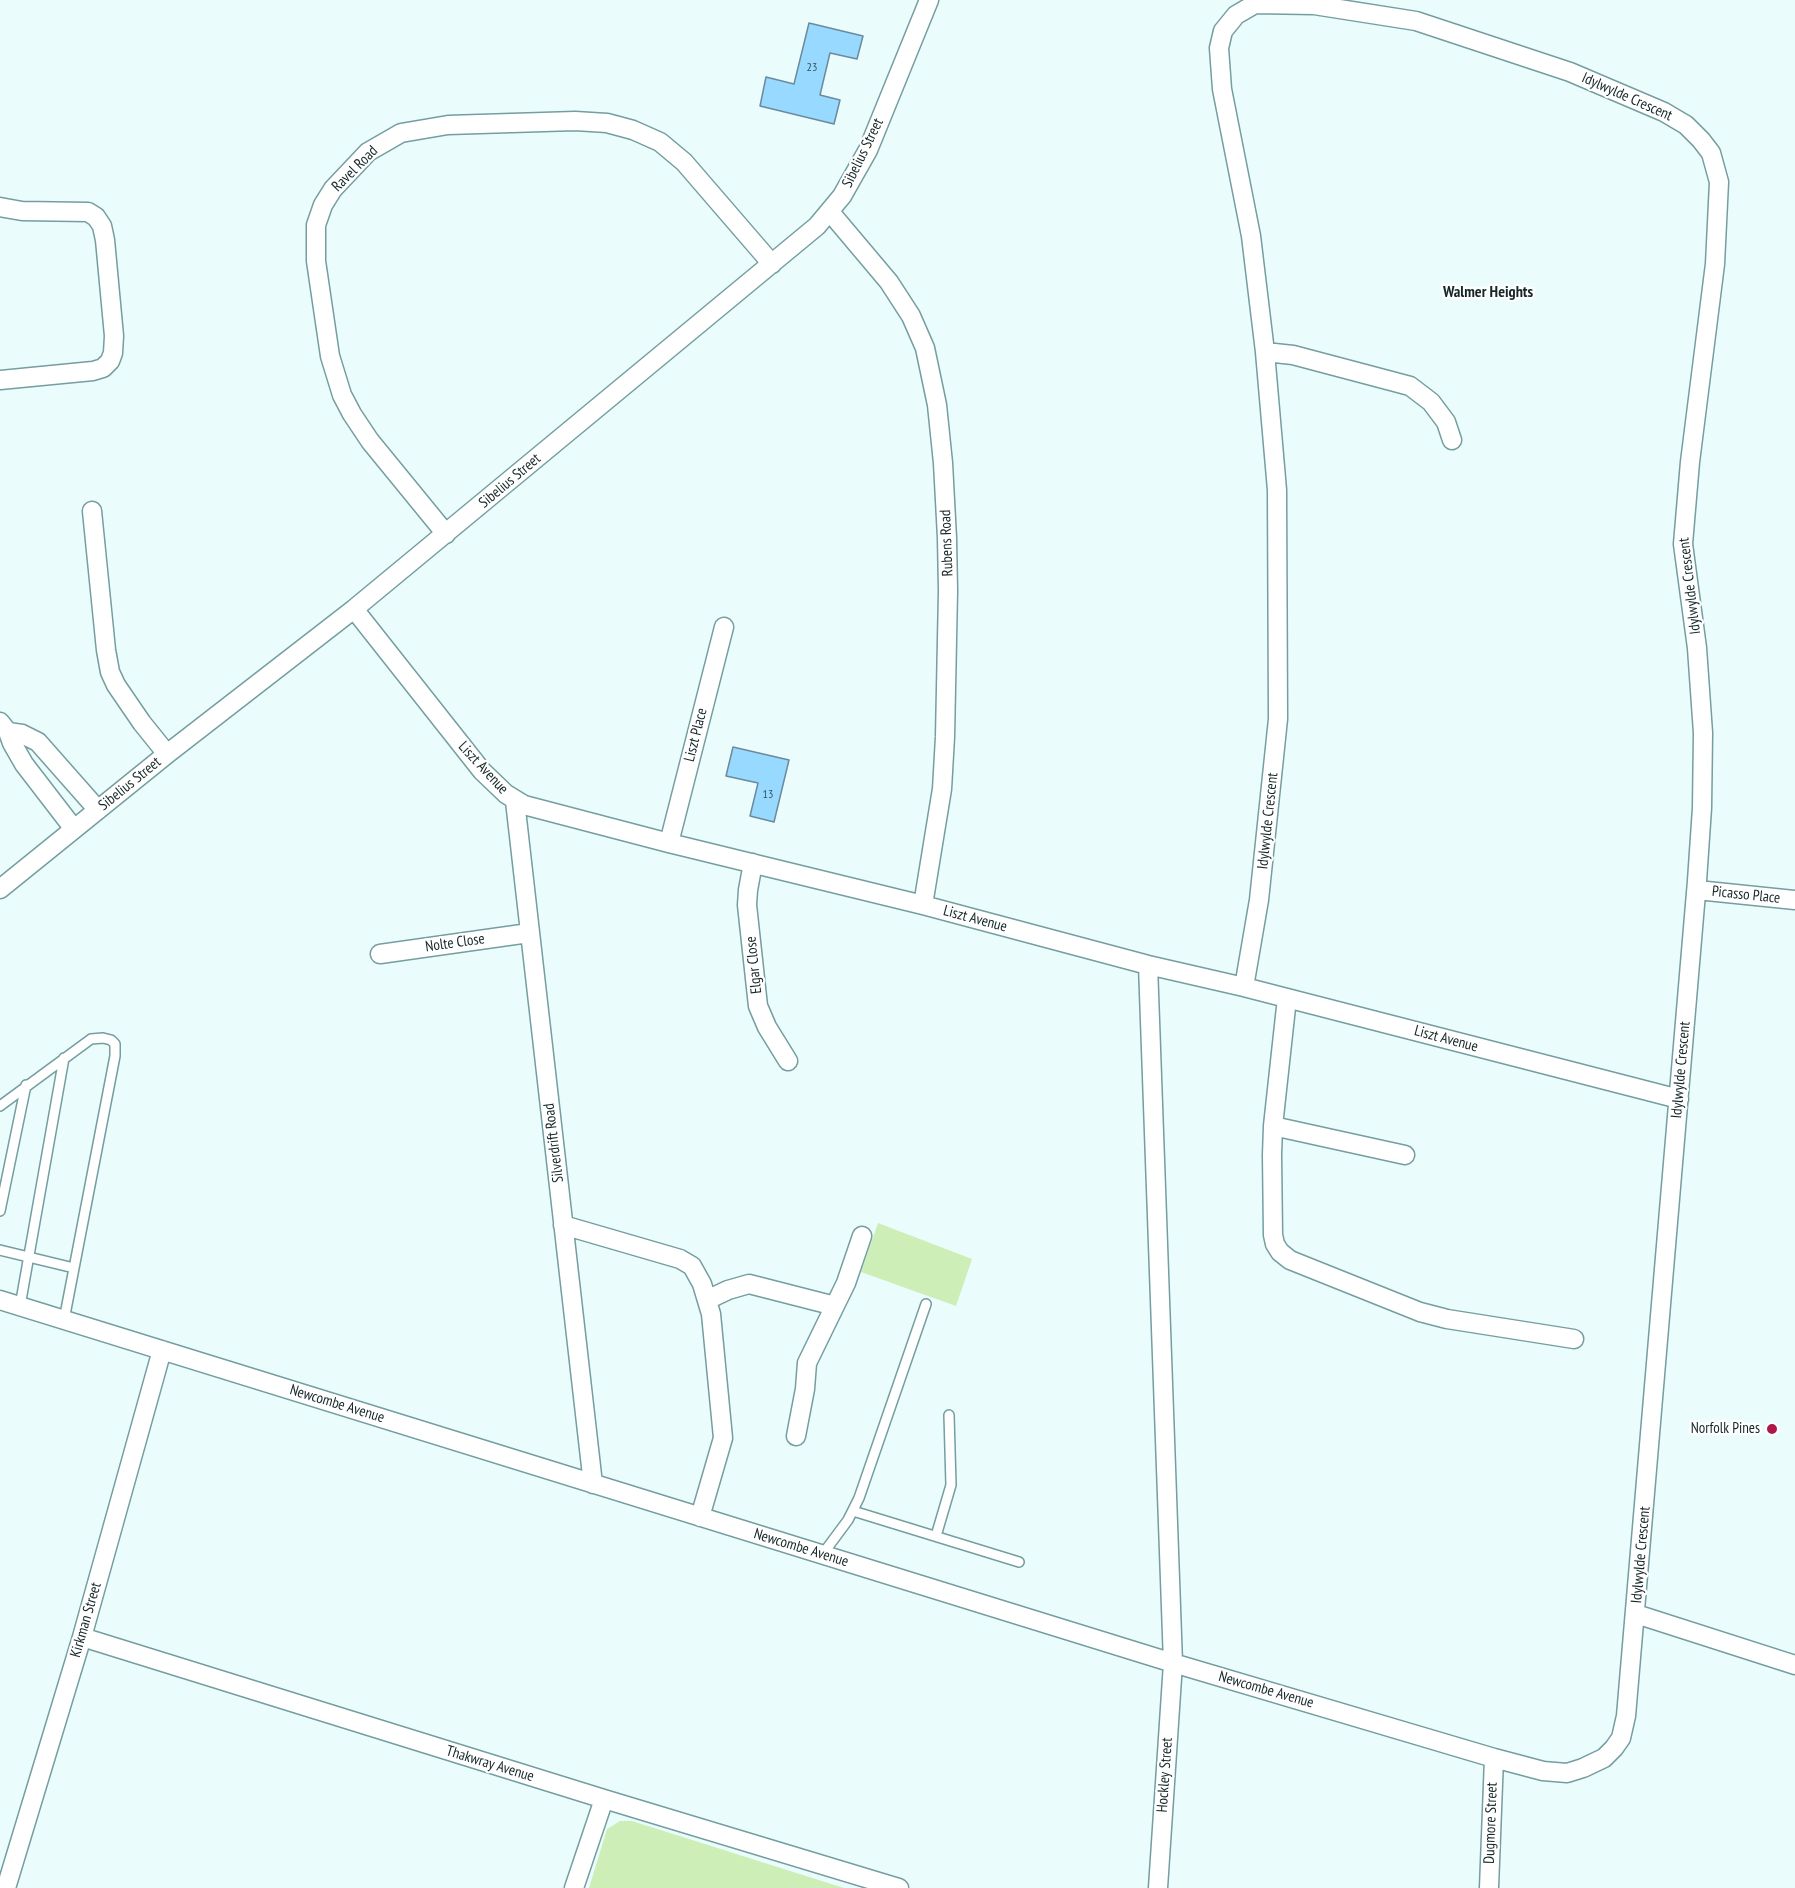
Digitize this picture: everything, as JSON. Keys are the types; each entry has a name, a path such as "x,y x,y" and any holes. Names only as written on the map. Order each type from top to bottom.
{"street":[{"name":"Sibelius Street","path":"0,889 446,534 772,264 830,212 851,183 868,150 929,0"},
{"name":"Idylwylde Crescent","path":"1244,987 1259,900 1278,719 1277,490 1251,236 1222,89 1219,48 1223,31 1236,15 1255,4 1314,5 1416,21 1570,72 1664,112 1686,125 1711,153 1716,168 1720,198 1715,264 1690,462 1683,544 1697,648 1703,733 1702,808 1697,890 1626,1716 1621,1738 1604,1758"},
{"name":"Ravel Road","path":"446,534 370,441 351,414 342,395 330,356 316,261 316,225 323,205 333,189 368,152 401,133 448,125 582,121 607,123 633,130 660,142 684,162 772,264"},
{"path":"0,207 22,211 88,212 96,217 102,226 105,240 114,336 113,353 110,361 103,368 93,371 0,380"},
{"name":"Rubens Road","path":"830,212 889,282 911,316 927,356 939,427 945,495 948,580 945,737 942,789 923,904"},
{"path":"1264,352 1293,355 1410,386 1431,402 1446,422 1452,440"},
{"path":"92,511 110,672 116,685 142,723 167,754"},
{"name":"Liszt Avenue","path":"354,609 474,762 498,788 515,801 534,809 923,904 1148,965 1244,987 1679,1099"},
{"name":"Liszt Place","path":"669,843 724,627"},
{"path":"8,737 39,742 98,810"},
{"path":"8,737 24,764 74,829"},
{"name":"Silverdrift Road","path":"515,801 593,1484"},
{"name":"Elgar Close","path":"753,863 747,904 758,1006 763,1021 788,1060"},
{"name":"Picasso Place","path":"1697,890 1795,900"},
{"name":"Nolte Close","path":"380,954 530,933"},
{"name":"Hockley Street","path":"1148,965 1173,1663 1158,1888"},
{"path":"1287,998 1273,1126 1273,1235 1280,1252 1290,1260 1420,1312 1447,1319 1574,1339"},
{"path":"1273,1126 1405,1155"},
{"path":"563,1225 680,1259 692,1266 702,1284 711,1314 723,1438 700,1517"},
{"path":"796,1436 805,1389 807,1363 846,1283 862,1236"},
{"path":"707,1299 749,1284 835,1306"},
{"name":"Newcombe Avenue","path":"0,1300 1173,1663 1494,1758 1543,1771 1567,1773 1604,1758"},
{"name":"Kirkman Street","path":"6,1888 82,1637 162,1350"},
{"name":"Idylwylde Crescent","path":"1636,1614 1795,1665"},
{"name":"Thakwray Avenue","path":"82,1637 899,1888"},
{"name":"Dugmore Street","path":"1489,1888 1494,1758"},
{"path":"574,1888 604,1799"}],"lane":[{"path":"0,1106 91,1039 103,1038 115,1044 64,1320"},
{"path":"20,1306 64,1058"},
{"path":"0,1211 26,1085"},
{"path":"0,1250 74,1268"},
{"path":"822,1555 848,1520 859,1498 926,1304"},
{"path":"936,1536 951,1485 949,1415"},
{"path":"853,1511 1019,1562"}],"green space":[{"path":"878,1223 972,1259 956,1306 861,1272"},
{"path":"620,1821 632,1821 844,1888 589,1888 607,1829"}],"building":[{"path":"809,23 863,36 857,59 830,53 820,95 840,100 834,124 760,106 766,77 794,84"},
{"path":"733,747 789,760 774,822 750,816 758,783 726,776"}],"place":[{"name":"Norfolk Pines","path":"1772,1429"}],"district":[{"name":"Walmer Heights","path":"1488,292"}]}
